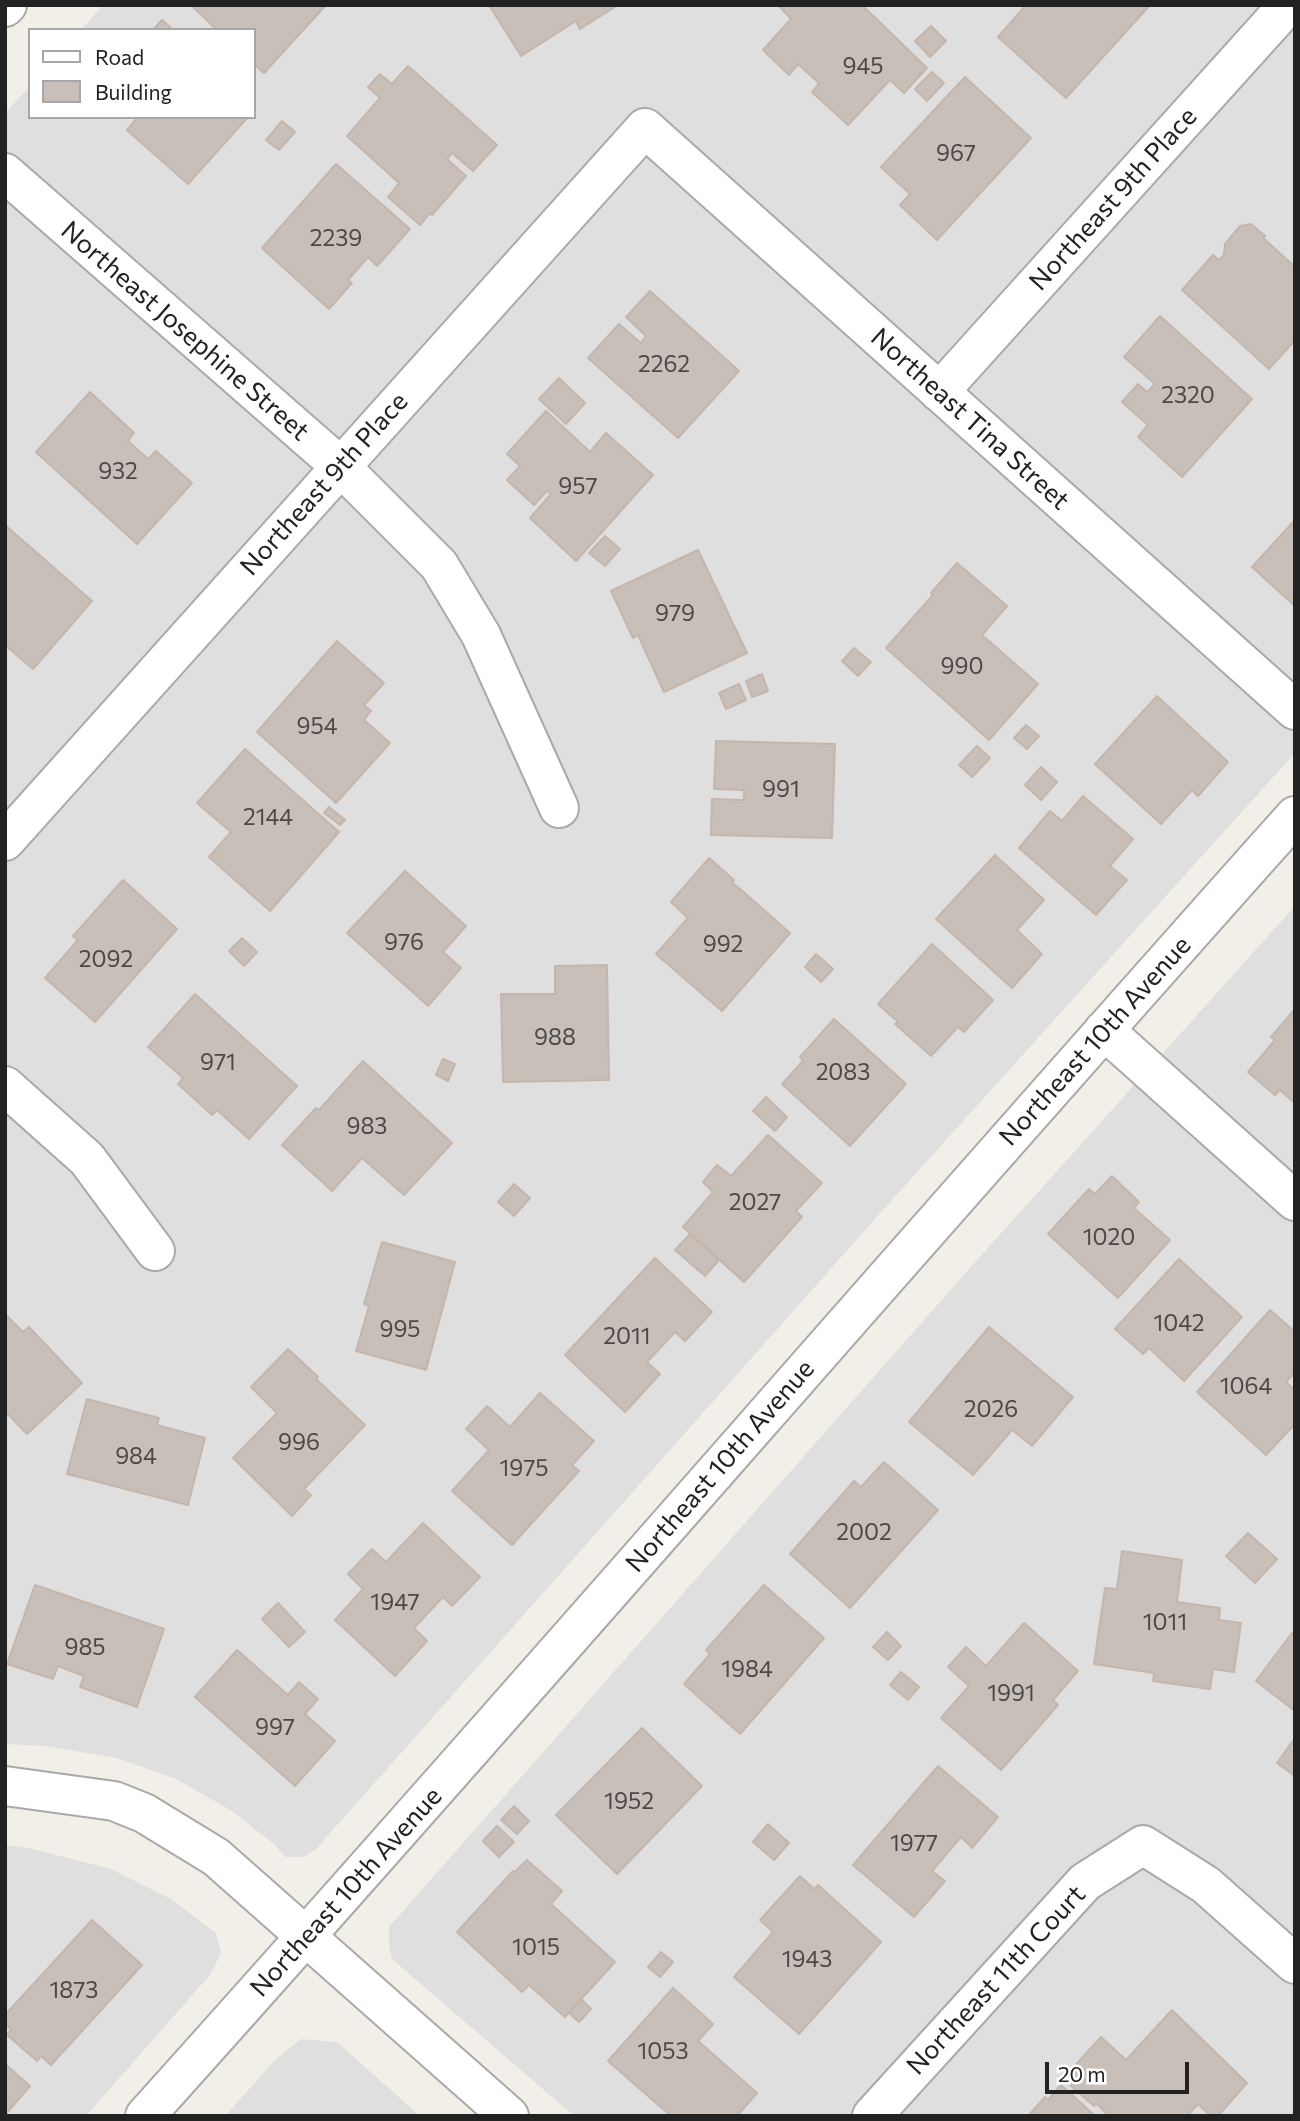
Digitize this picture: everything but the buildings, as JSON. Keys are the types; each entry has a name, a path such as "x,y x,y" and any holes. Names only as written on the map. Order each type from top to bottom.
{"street":[{"name":"Northeast 9th Place","path":"939,392 1288,5"},
{"name":"Northeast 9th Place","path":"5,841 645,128"},
{"name":"Northeast Tina Street","path":"645,128 1295,710"},
{"name":"Northeast Josephine Street","path":"5,173 340,466 439,565 481,635 559,808"},
{"name":"Northeast 10th Avenue","path":"145,2116 1295,816"},
{"path":"1104,1030 1295,1201"},
{"path":"5,1086 87,1159 155,1251"},
{"path":"5,1786 114,1801 144,1813 216,1857 509,2116"},
{"name":"Northeast 11th Court","path":"872,2116 1085,1882 1143,1845 1206,1885 1295,1964"}],"shaded area":[{"path":"103,5 1295,5 1295,753 891,1201 316,1849 304,1857 285,1857 275,1845 232,1811 176,1779 117,1758 45,1746 5,1744 5,113 28,88 28,119 256,119 256,28 83,28"},
{"path":"1295,906 1295,2116 574,2116 392,1959 389,1927 968,1270"},
{"path":"5,1845 33,1849 111,1869 171,1899 216,1933 221,1953 210,1975 86,2116 5,2116"},
{"path":"301,2039 337,2042 420,2116 225,2116 275,2060"}]}
